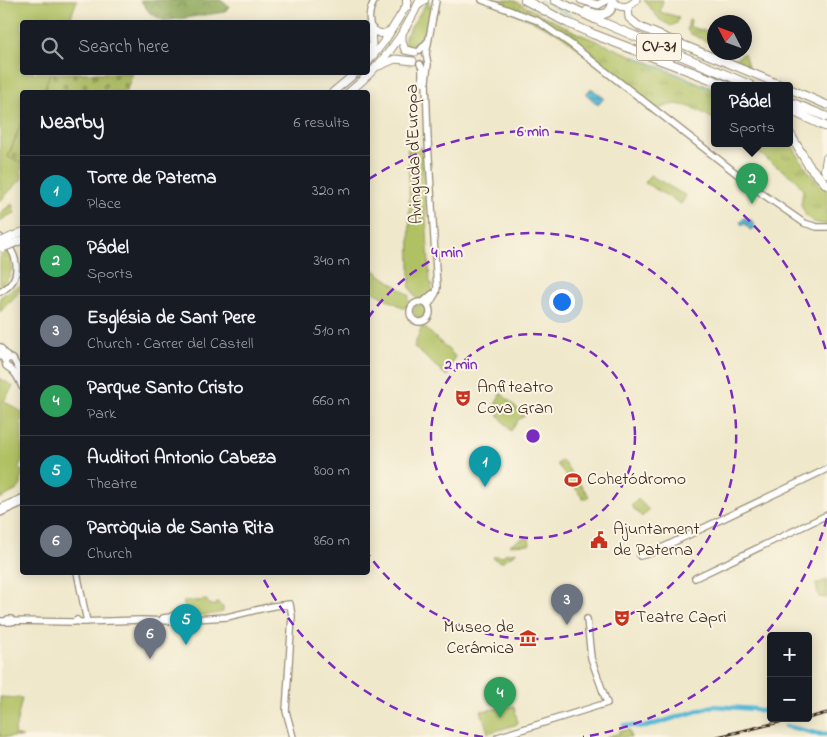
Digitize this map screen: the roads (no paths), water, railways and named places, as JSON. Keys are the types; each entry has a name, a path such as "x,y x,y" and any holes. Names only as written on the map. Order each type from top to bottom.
{"highway":[{"path":"519,0 536,9 545,11"},
{"name":"CV-31","path":"525,0 593,34 714,82"},
{"name":"CV-31","path":"555,0 743,82"},
{"path":"569,7 603,15 612,8 611,1"},
{"path":"793,103 827,117"},
{"path":"793,111 827,126"},
{"path":"793,139 809,166 827,185"},
{"path":"827,158 825,170 827,173"}],"main road":[{"path":"581,0 598,5 611,1 620,6 628,7 636,0"},
{"path":"370,58 394,28 408,2"},
{"path":"370,73 402,33 421,2"},
{"path":"628,7 629,18 640,26 774,82"},
{"path":"371,28 378,34 384,34 394,28"},
{"path":"370,53 372,45 371,28"},
{"path":"402,33 405,50 417,51"},
{"path":"374,69 396,59 417,62"},
{"path":"335,90 353,75"},
{"path":"351,90 367,75"},
{"path":"793,90 827,103"},
{"path":"1,247 16,240"}],"street":[{"path":"370,20 369,15 375,0"},
{"name":"Avinguda d'Europa","path":"417,62 422,68 424,135 435,287 431,297 425,304 436,293 437,287 426,81 428,64 426,56 436,0"},
{"path":"482,0 538,21 572,45 764,195 804,223 817,227 827,227"},
{"path":"370,22 371,28"},
{"path":"417,51 426,56 423,63 417,62 413,56 417,51 428,42"},
{"path":"0,237 9,244 17,264"},
{"path":"0,292 14,279 17,264 20,260"},
{"path":"0,347 7,359"},
{"path":"0,354 7,359 13,359 13,366 20,381"},
{"path":"13,366 20,373"},
{"path":"640,556 651,553 827,469"},
{"path":"0,508 20,499"},
{"path":"0,513 20,504"},
{"path":"695,578 827,515"},
{"path":"78,575 87,622"},
{"path":"185,618 227,617 290,604 292,616 286,710 293,737"},
{"path":"174,618 175,613 181,611 185,618"},
{"path":"0,621 87,622 174,618 182,623 185,618"},
{"path":"498,737 606,703 591,658 587,619"}],"water":[{"path":"591,88 604,98 598,105 586,94"},
{"path":"745,217 751,220 755,226 754,229 750,230 746,224 742,225 740,222"}],"waterway":[{"path":"540,0 574,18"},
{"path":"634,57 711,90"},
{"path":"624,725 645,727 713,706 755,709 767,713"},
{"path":"786,726 819,734 827,734"}],"railway":[{"path":"812,717 827,713"},
{"path":"717,737 780,722"}],"place":[{"name":"Pádel","path":"752,204"},
{"name":"Anfiteatro Cova Gran","path":"463,398"},
{"name":"Cohetódromo","path":"573,480"},
{"name":"Torre de Paterna","path":"485,487"},
{"name":"Ajuntament de Paterna","path":"599,540"},
{"name":"Teatre Capri","path":"622,618"},
{"name":"Església de Sant Pere","path":"567,625"},
{"name":"Museo de Cerámica","path":"528,638"},
{"name":"Auditori Antonio Cabeza","path":"186,645"},
{"name":"Parròquia de Santa Rita","path":"150,659"},
{"name":"Parque Santo Cristo","path":"500,718"}]}
